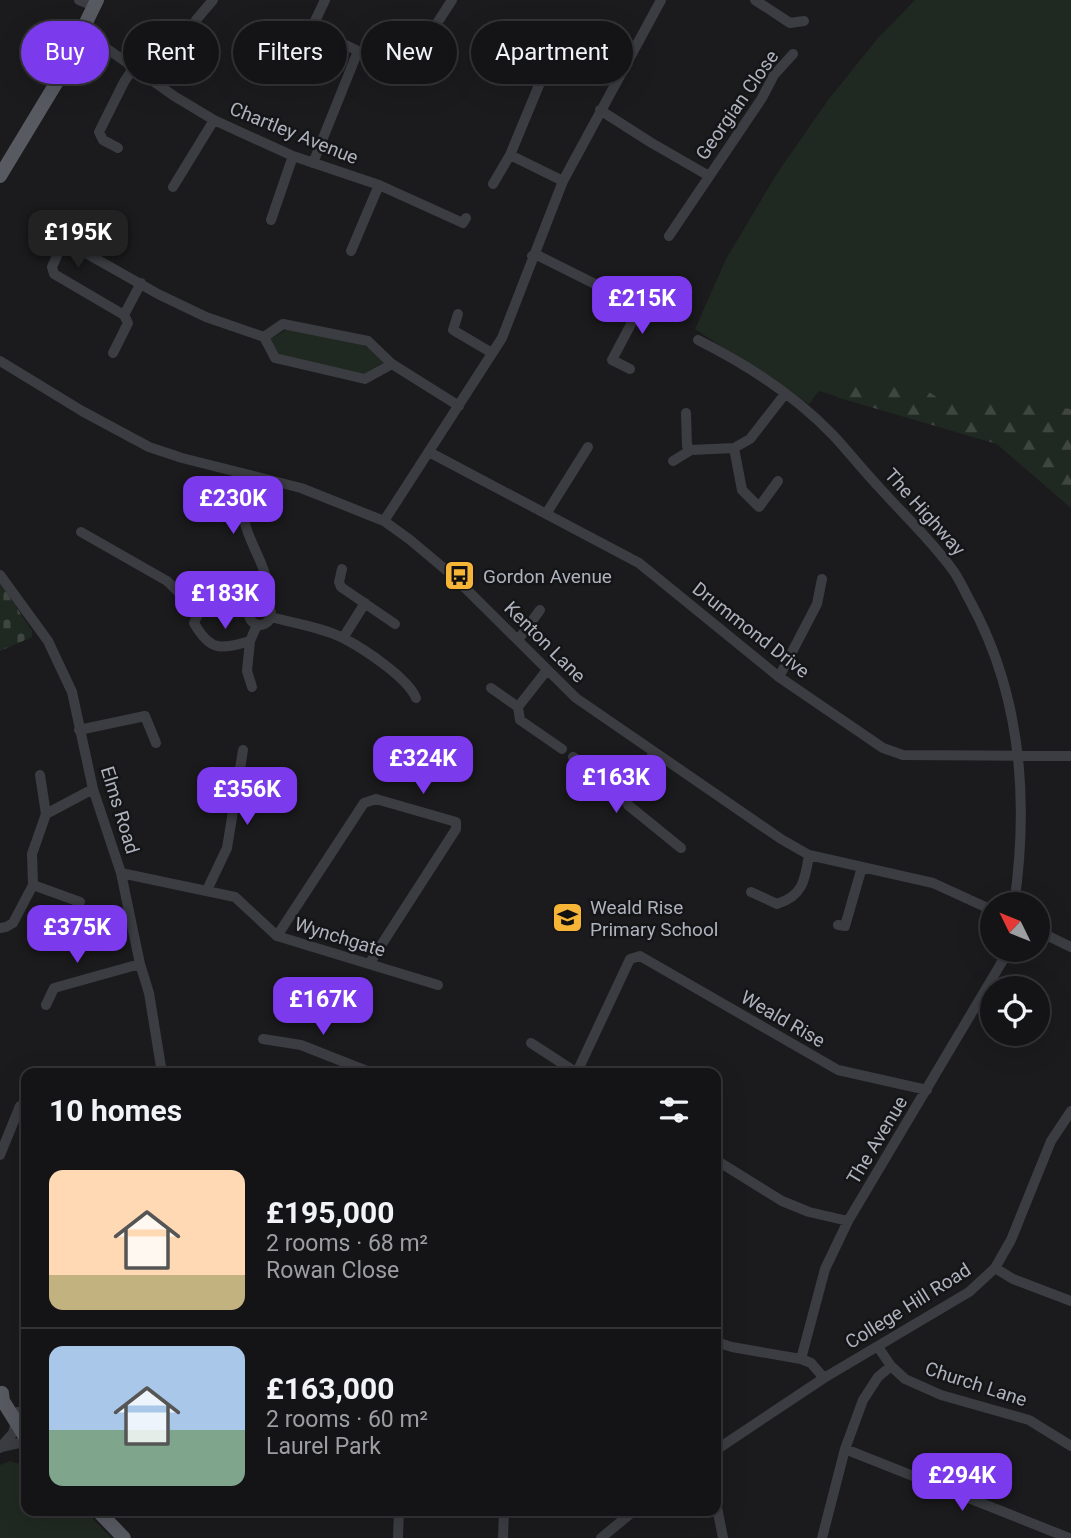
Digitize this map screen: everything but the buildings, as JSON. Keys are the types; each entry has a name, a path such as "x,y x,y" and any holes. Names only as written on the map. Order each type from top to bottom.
{"main road":[{"path":"87,21 95,3"},
{"path":"0,176 55,84"},
{"path":"1,1392 3,1401 21,1417"},
{"path":"103,1516 124,1538"}],"street":[{"path":"79,0 95,3"},
{"path":"196,20 213,0"},
{"path":"325,0 315,21 321,33 398,69 410,65 453,0"},
{"path":"384,521 502,338 563,181 661,0"},
{"path":"755,0 790,23 804,21"},
{"path":"313,163 358,51"},
{"name":"Georgian Close","path":"669,236 762,98 774,75 793,54"},
{"path":"118,148 103,140 99,132 123,84"},
{"name":"Chartley Avenue","path":"159,84 214,120 293,156 379,185 463,223 466,218"},
{"path":"493,184 510,155 538,84"},
{"name":"Georgian Close","path":"600,110 709,176"},
{"path":"173,187 214,120"},
{"path":"510,155 563,181"},
{"path":"271,220 293,156"},
{"path":"351,251 379,185"},
{"path":"38,226 206,317 264,337 275,358 365,379 392,364"},
{"path":"64,240 52,267 54,274 124,315 128,323 113,353"},
{"path":"532,256 539,256 661,317"},
{"path":"124,315 141,283"},
{"path":"630,369 612,360 640,307"},
{"path":"458,314 453,330 492,353"},
{"path":"264,337 283,324 368,341 392,364 459,406"},
{"name":"The Highway","path":"698,340 723,353 785,394 830,433 953,569 987,633 1006,690 1019,756 1023,813 1016,892"},
{"name":"Kenton Lane","path":"0,361 82,411 149,447 323,496 384,521 427,553 576,698 781,839 809,856 933,883 980,904"},
{"path":"673,461 691,450 734,448 750,439 785,394"},
{"path":"686,413 687,446 691,450"},
{"path":"545,514 589,447"},
{"path":"734,448 742,490 759,507 778,481"},
{"name":"Drummond Drive","path":"429,453 639,563 779,677 883,748 903,755 1071,756"},
{"path":"250,475 244,517 265,571 265,604"},
{"path":"81,532 167,581 198,611"},
{"path":"342,569 339,582 341,587 395,624"},
{"name":"Elms Road","path":"0,575 48,641 72,692 93,789 121,873 140,964 149,993 161,1068"},
{"path":"779,677 817,604 822,579"},
{"path":"250,609 225,601 208,605 198,611 194,622 204,640 215,647 232,647 250,641"},
{"path":"258,603 265,604 271,609 271,617 264,625 257,625 249,617 250,609 258,603"},
{"path":"343,638 365,603"},
{"path":"517,640 540,610"},
{"path":"271,617 343,638 389,669 412,690 415,698"},
{"path":"253,687 247,671 250,641 257,625"},
{"path":"518,707 547,670"},
{"path":"491,688 518,707 520,720 562,749"},
{"path":"79,730 145,716 156,743"},
{"path":"207,890 227,848 243,750"},
{"path":"625,787 636,778 654,752"},
{"path":"573,757 611,783 625,787"},
{"path":"0,928 13,923 33,885 32,854 46,814 40,775"},
{"path":"625,787 628,805 681,848"},
{"path":"46,814 93,789"},
{"path":"277,936 364,803 376,799 456,822 456,829 369,964"},
{"path":"751,892 777,904 791,900 801,887 809,856"},
{"path":"838,925 845,926 862,867"},
{"name":"Wynchgate","path":"121,873 235,897 277,936 438,985"},
{"path":"33,885 80,902"},
{"path":"1050,936 1071,946"},
{"name":"Weald Rise","path":"579,1068 631,959 640,956 838,1070 927,1090"},
{"name":"The Avenue","path":"801,1359 825,1269 848,1221 1002,962"},
{"path":"47,1005 54,988 140,964"},
{"path":"263,1039 301,1045 359,1068"},
{"path":"531,1043 569,1068"},
{"path":"0,1155 20,1106"},
{"name":"College Hill Road","path":"721,1447 824,1378 969,1292 995,1268 1012,1240 1051,1140 1071,1111"},
{"path":"721,1163 782,1201 808,1212 848,1221"},
{"path":"995,1268 1013,1279 1071,1301"},
{"path":"721,1344 801,1359 811,1363 824,1378"},
{"name":"Church Lane","path":"878,1347 891,1366 905,1379 941,1395 1029,1420 1071,1446"},
{"path":"822,1538 845,1449 863,1399 878,1377 891,1366"},
{"path":"1,1447 21,1420"},
{"path":"1,1447 21,1443"},
{"path":"845,1449 1069,1538"},
{"path":"398,1538 400,1516"},
{"path":"503,1538 505,1516"},
{"path":"601,1538 628,1516"},
{"path":"719,1516 723,1538"}],"green space":[{"path":"915,0 1071,0 1071,508 998,444 819,391 809,404 695,329 726,259 776,175 828,100 878,38"},
{"path":"290,328 363,344 384,362 364,376 278,355 270,339"},
{"path":"912,381 938,398 1071,409 1071,508 997,444 836,397 850,383"},
{"path":"0,582 32,631 32,637 0,651"},
{"path":"10,1461 21,1464 21,1516 90,1516 112,1538 0,1538 0,1465"}],"place":[{"name":"Gordon Avenue","path":"460,576"},
{"name":"Weald Rise Primary School","path":"567,918"}]}
